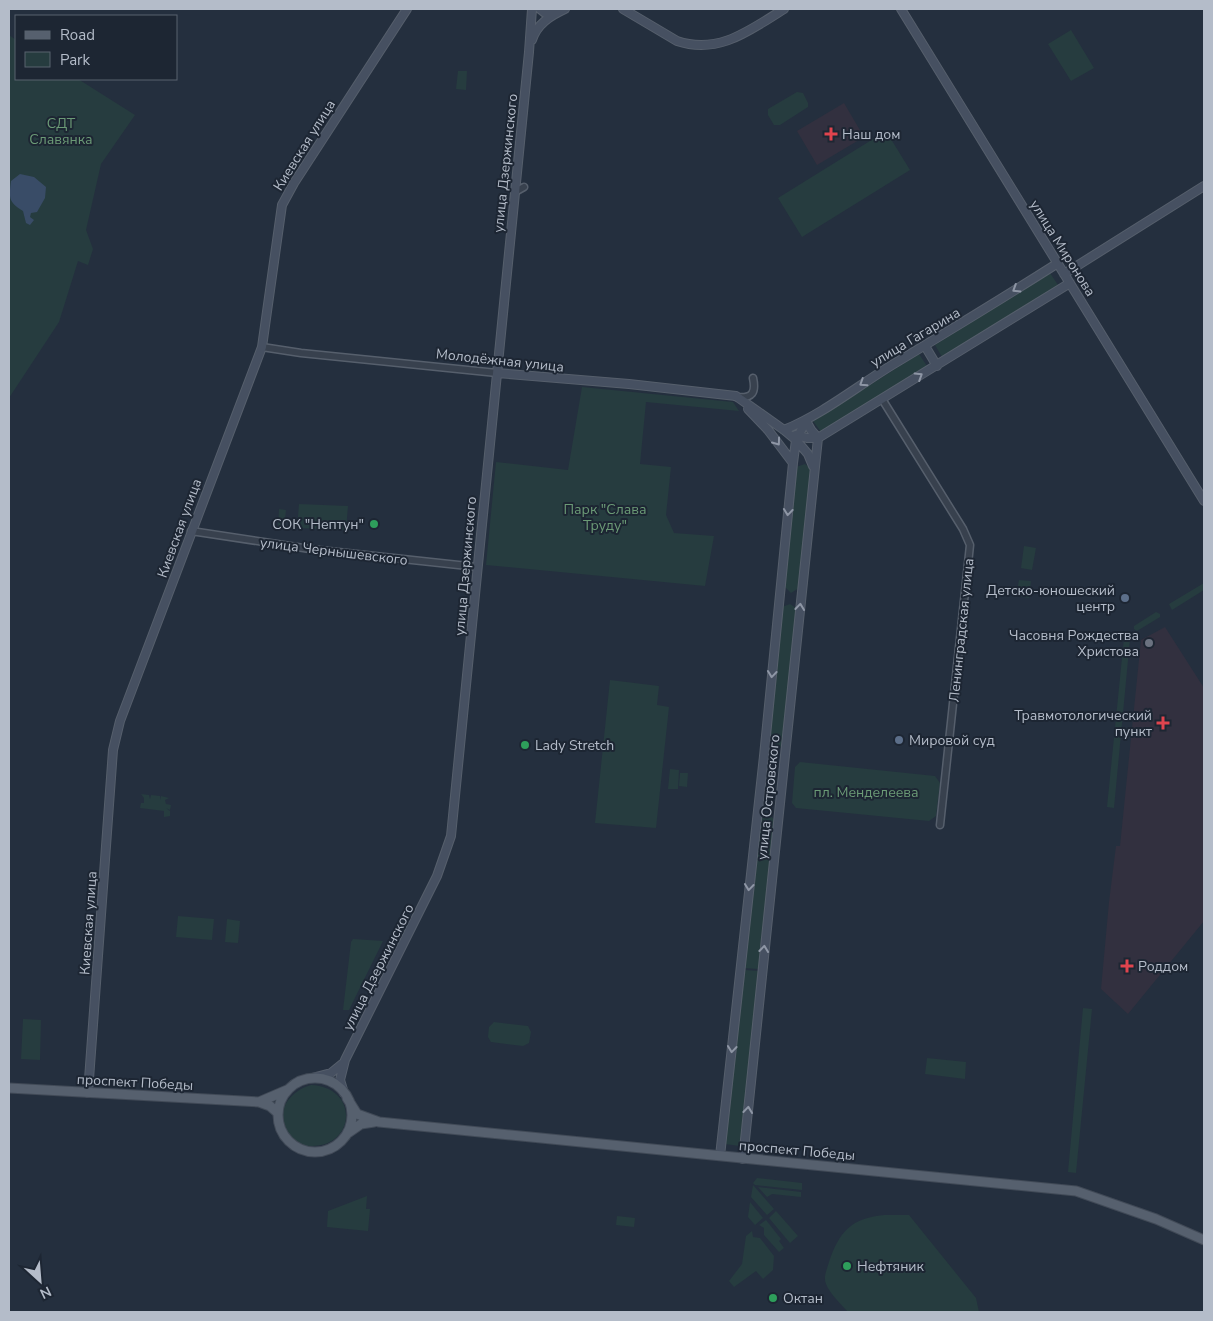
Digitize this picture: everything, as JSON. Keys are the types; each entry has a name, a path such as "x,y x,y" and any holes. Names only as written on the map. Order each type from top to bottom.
{"main road":[{"name":"Киевская улица","path":"88,1093 114,750 120,721 262,347 282,205 294,182 407,9"},
{"path":"529,52 532,9"},
{"path":"540,9 550,13 561,10"},
{"path":"623,9 677,41 703,46 733,39 784,9"},
{"name":"улица Миронова","path":"901,9 1204,501"},
{"path":"529,52 537,28 561,10"},
{"name":"улица Дзержинского","path":"345,1095 340,1080 345,1060 437,876 451,836 455,812 477,567 529,52"},
{"path":"1064,274 1204,186"},
{"name":"улица Гагарина","path":"784,430 806,421 892,365 1058,263"},
{"path":"798,438 818,438 1070,283"},
{"path":"925,346 937,366"},
{"name":"Молодёжная улица","path":"497,373 638,385 736,396"},
{"path":"736,396 798,438 814,466"},
{"path":"736,396 768,430 793,464 801,460 808,460 814,466"},
{"path":"806,421 818,438"},
{"name":"улица Островского","path":"720,1156 764,756 793,464 798,438 806,421"},
{"name":"улица Островского","path":"743,1159 818,438"},
{"name":"улица Дзержинского","path":"312,1078 334,1072 345,1060"},
{"path":"312,1078 334,1083 345,1095 352,1115 352,1121 345,1136 335,1145 326,1149 310,1151 299,1149 290,1143 278,1124 278,1113 281,1100 287,1090 300,1081 312,1078"},
{"name":"проспект Победы","path":"9,1088 259,1102 270,1106 278,1113"},
{"name":"проспект Победы","path":"259,1102 287,1090"},
{"name":"проспект Победы","path":"345,1095 357,1114 379,1122"},
{"name":"проспект Победы","path":"345,1136 354,1127 361,1124 379,1122 1076,1191 1156,1219 1204,1240"}],"street":[{"path":"515,192 524,186"},
{"name":"Молодёжная улица","path":"262,347 301,353 497,373"},
{"path":"736,396 746,398 754,392 753,378"},
{"name":"Ленинградская улица","path":"882,399 963,529 970,545 940,825"},
{"name":"улица Чернышевского","path":"191,531 310,549 477,567"}],"shaded area":[{"name":"Наш дом","path":"844,103 864,137 817,165 797,131"},
{"path":"1165,627 1204,688 1204,921 1128,1014 1101,989 1109,902 1116,846 1120,846 1141,640"}],"green space":[{"path":"1071,30 1094,68 1071,81 1048,44"},
{"name":"СДТ Славянка","path":"9,35 15,39 15,80 80,80 135,115 101,164 86,230 93,249 88,265 78,261 59,322 9,398"},
{"path":"458,71 467,71 466,90 456,89"},
{"path":"797,92 803,93 808,107 780,125 774,125 768,115 768,109"},
{"path":"886,131 910,170 802,237 778,198"},
{"path":"1050,273 1058,285 942,357 935,345"},
{"path":"919,354 927,366 821,432 813,421"},
{"name":"Парк \"Слава Труду\"","path":"582,387 733,402 739,411 646,402 640,464 671,467 666,515 674,533 714,536 705,586 486,565 496,462 568,470"},
{"path":"805,464 811,469 799,588 791,593 784,586 796,467"},
{"path":"299,504 348,506 346,530 297,528"},
{"path":"279,509 286,510 284,528 278,528"},
{"path":"1024,546 1036,548 1032,570 1021,568"},
{"path":"1019,580 1031,581 1029,598 1016,596"},
{"path":"1204,583 1204,590 1172,610 1169,604"},
{"path":"790,604 796,608 782,746 774,752 768,745 782,607"},
{"path":"1156,612 1160,614 1160,617 1137,631 1134,629 1134,626"},
{"path":"1124,638 1130,639 1114,808 1107,807"},
{"path":"610,680 659,686 657,705 669,707 656,828 595,823"},
{"name":"пл. Менделеева","path":"800,762 935,776 940,783 936,816 929,821 796,808 792,803 795,767"},
{"path":"670,769 679,770 678,789 668,789"},
{"path":"680,773 688,773 687,787 679,786"},
{"path":"141,794 149,795 150,799 151,795 160,796 160,800 161,796 169,798 165,800 166,804 171,805 170,810 166,808 170,811 170,816 164,817 164,811 140,808 141,803 144,803 144,798"},
{"path":"768,814 775,820 759,969 744,968 760,819"},
{"path":"178,916 214,919 212,940 176,937"},
{"path":"227,919 240,921 238,943 225,942"},
{"path":"353,939 383,941 349,1010 343,1010 351,942"},
{"path":"744,970 759,971 740,1146 725,1144"},
{"path":"1083,1008 1092,1009 1076,1173 1068,1172"},
{"path":"23,1019 41,1020 40,1060 21,1059"},
{"path":"494,1022 528,1026 531,1032 529,1043 523,1046 491,1042 488,1037 489,1027"},
{"path":"927,1058 966,1062 965,1079 925,1074"},
{"path":"311,1085 327,1088 338,1095 344,1105 346,1116 344,1127 337,1137 327,1143 306,1146 295,1141 285,1129 282,1113 289,1099 295,1093"},
{"path":"757,1178 802,1183 802,1190 755,1185 753,1183"},
{"path":"753,1185 774,1209 767,1215 751,1197"},
{"path":"758,1187 801,1192 801,1197 772,1194 767,1197"},
{"path":"367,1196 366,1209 370,1209 368,1231 327,1227 328,1211"},
{"path":"750,1202 763,1218 755,1225 748,1217"},
{"path":"776,1211 798,1236 790,1243 769,1218"},
{"name":"Нефтяник","path":"884,1215 909,1215 976,1298 979,1312 848,1312 833,1295 825,1281 833,1251 842,1235 855,1223 863,1219"},
{"path":"617,1216 635,1218 634,1227 616,1225"},
{"path":"766,1220 781,1239 779,1241 784,1248 779,1252 764,1235 764,1228 759,1225"},
{"path":"752,1231 753,1237 760,1238 774,1256 773,1270 763,1279 756,1271 734,1287 729,1281 742,1264 746,1236"}],"water":[{"path":"20,174 34,177 46,187 45,198 37,212 31,213 30,217 34,220 30,225 26,223 23,211 11,199 11,181"}],"place":[{"name":"Наш дом","path":"831,134"},
{"name":"СОК \"Нептун\"","path":"374,524"},
{"name":"Детско-юношеский центр","path":"1125,598"},
{"name":"Часовня Рождества Христова","path":"1149,643"},
{"name":"Травмотологический пункт","path":"1163,723"},
{"name":"Мировой суд","path":"899,740"},
{"name":"Lady Stretch","path":"525,745"},
{"name":"Роддом","path":"1127,966"},
{"name":"Нефтяник","path":"847,1266"},
{"name":"Октан","path":"773,1298"}]}
